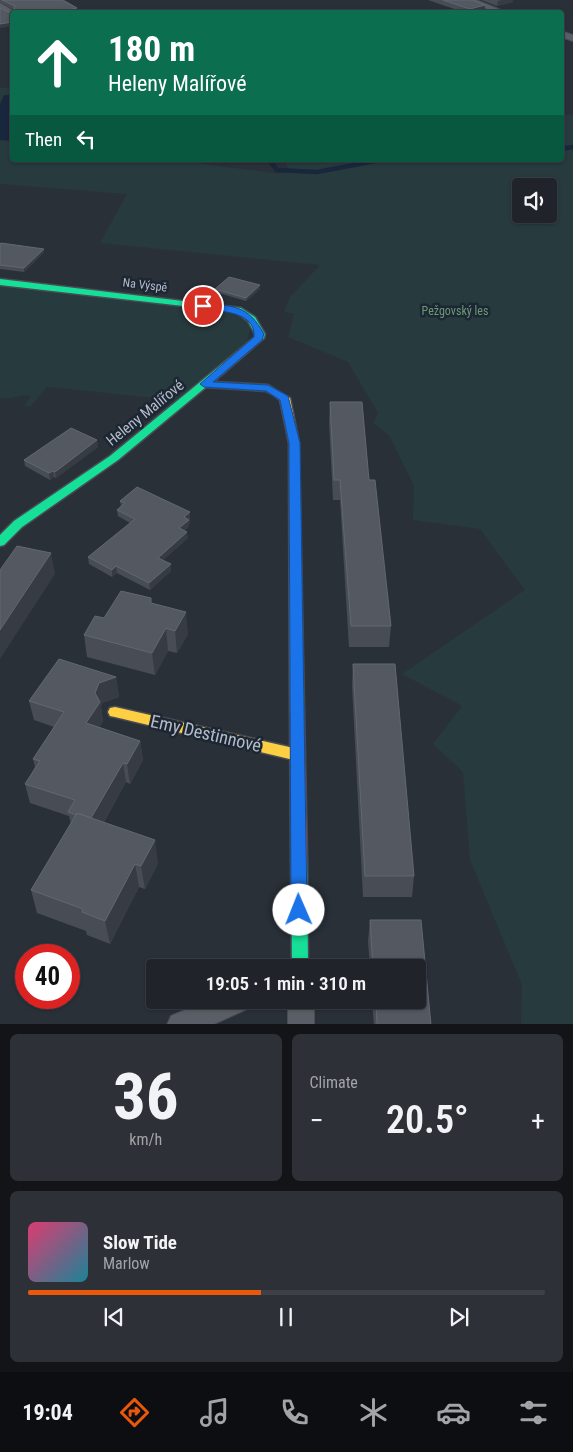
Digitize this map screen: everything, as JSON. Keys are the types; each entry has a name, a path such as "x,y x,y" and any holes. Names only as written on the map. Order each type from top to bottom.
{"street":[{"path":"468,0 496,10"},
{"name":"Na Výspě","path":"0,282 238,310 252,319 260,334 259,338 204,384"},
{"name":"Heleny Malířové","path":"0,542 36,510 56,501 106,464 204,384 268,388 285,398 294,443 298,755"},
{"name":"Emy Destinnové","path":"115,712 298,755"},
{"path":"298,755 300,959"},
{"path":"180,1024 216,1009"},
{"path":"301,1009 301,1024"}],"green space":[{"name":"Pežgovský les","path":"0,88 10,88 10,162 188,162 281,174 282,170 288,168 285,162 564,162 564,115 573,114 573,1024 521,1024 522,985 470,860 463,772 433,744 462,706 402,674 525,590 480,529 413,520 414,486 389,435 373,423 378,413 348,362 288,337 294,314 284,312 290,297 320,265 100,243 127,194 0,184"},
{"path":"0,282 210,307 252,319 247,343 175,400 47,387 30,407 24,405 31,396 0,398"}],"water":[{"path":"4,95 10,95 10,141 0,140 0,104"}],"building":[{"path":"2,0 63,0 77,8 67,10 14,10 15,6"},
{"path":"443,0 472,0 485,5 470,9"},
{"path":"0,8 10,13 10,22 0,24"},
{"path":"1,243 44,249 24,268 0,265"},
{"path":"229,277 260,285 246,298 215,289"},
{"path":"330,402 362,402 369,480 375,480 391,626 351,626 340,480 334,480"},
{"path":"71,428 97,440 55,472 49,473 24,460"},
{"path":"137,487 190,512 184,517 189,520 179,528 187,532 158,558 171,564 149,583 116,566 112,570 88,557 135,519 117,510 125,503 120,501"},
{"path":"17,546 51,553 0,630 0,570"},
{"path":"121,591 151,598 151,603 186,612 175,631 166,628 152,653 84,635 95,616 104,618"},
{"path":"59,659 116,677 99,683 95,693 100,702 86,723 140,741 127,764 123,763 91,818 68,812 75,800 25,784 40,761 33,759 64,712 29,701"},
{"path":"353,664 395,664 414,876 365,876"},
{"path":"77,813 155,840 141,866 135,864 105,921 82,912 83,909 31,890"},
{"path":"370,920 421,920 425,959 372,959"},
{"path":"426,972 431,1024 377,1024 376,1009 426,1009"}],"waterway":[{"path":"564,148 573,147"},
{"path":"271,162 277,170 317,172 370,162"}],"traffic: fast":[{"path":"0,282 238,310 252,319 260,334 259,338 204,384"},
{"path":"0,542 18,524 114,458 204,384 268,388 279,395"},
{"path":"299,860 300,959"}],"traffic: slow":[{"path":"279,395 285,398 294,443 297,712"},
{"path":"115,712 298,755"}],"traffic: jam":[{"path":"297,712 299,860"}],"route":[{"path":"203,306 238,310 252,319 260,334 259,338 204,384 268,388 285,398 294,443 299,910"}]}
